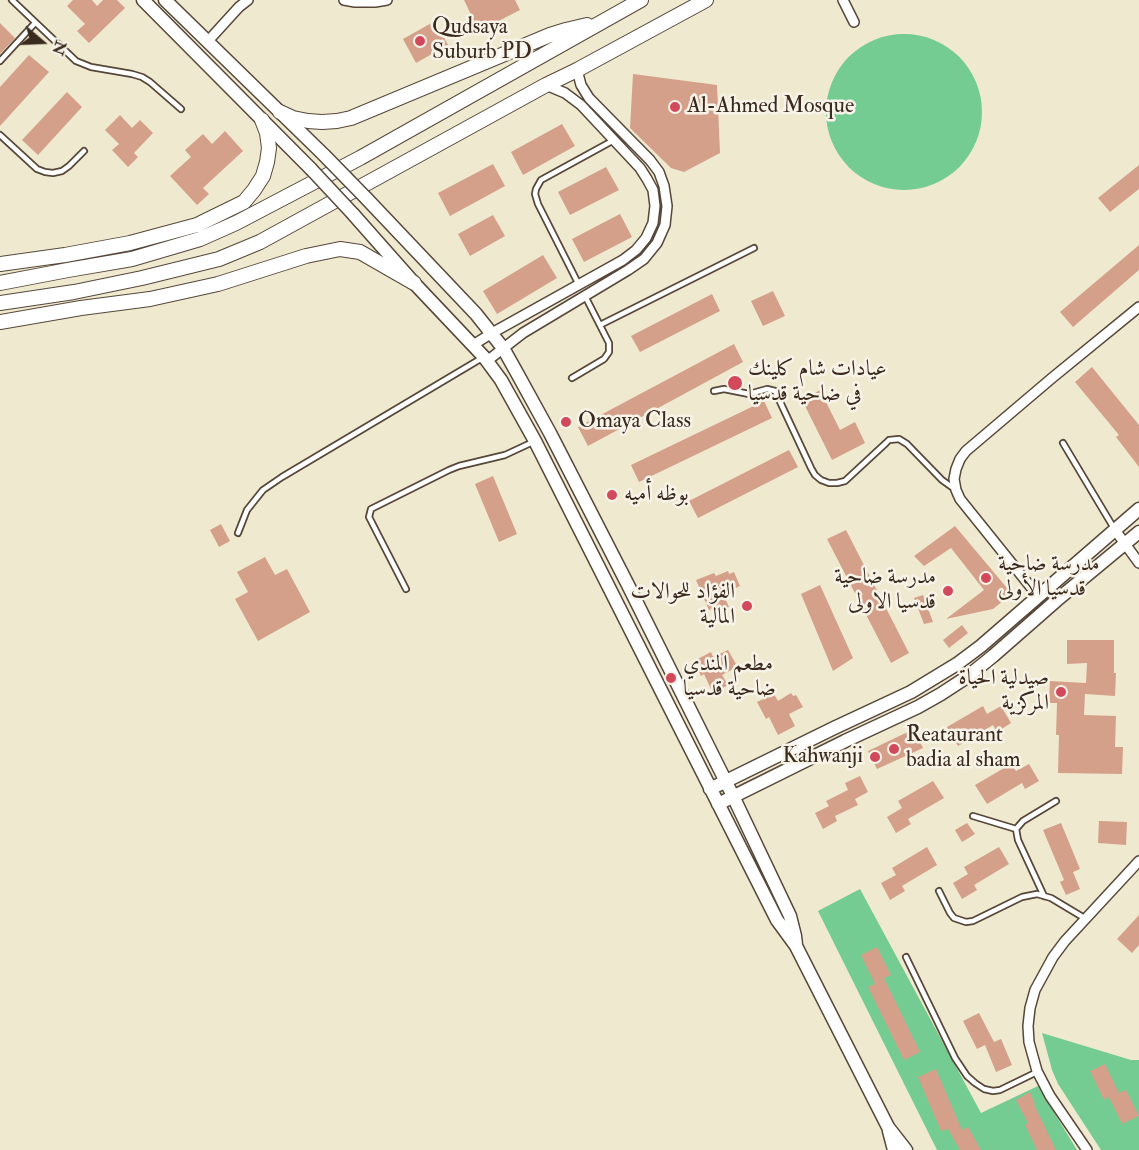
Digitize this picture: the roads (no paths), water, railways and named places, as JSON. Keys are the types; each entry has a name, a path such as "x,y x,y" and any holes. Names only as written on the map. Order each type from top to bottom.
{"main road":[{"path":"143,0 311,169 486,359 501,380 613,593 777,920 796,946 888,1127 906,1150"},
{"path":"165,0 366,198 476,314 503,348 550,433 628,585 744,818 790,916 796,946"},
{"path":"0,283 132,259 200,239 236,223 360,158 641,0"},
{"path":"0,303 74,292 142,278 219,259 260,242 706,0"},
{"path":"280,112 293,118 315,122 351,118 550,35 598,24"},
{"path":"0,264 139,241 197,225 244,202 263,177 267,162 267,133 262,120"},
{"path":"0,322 150,299 218,284 306,256 340,249 360,252 414,282"},
{"path":"711,789 911,692 957,664 981,646 1139,509"},
{"path":"718,804 918,707 967,677 1139,532"},
{"path":"613,593 628,585"},
{"path":"1043,592 1057,600"},
{"path":"1025,607 1035,619"},
{"path":"698,765 706,764 714,757"},
{"path":"729,825 733,819 744,818"},
{"path":"888,1127 894,1150"}],"street":[{"path":"208,41 248,0"},
{"path":"344,0 375,2 387,0"},
{"path":"843,0 854,22"},
{"path":"486,359 523,333 644,259 657,243 665,225 667,206 659,172 585,92 577,70"},
{"path":"473,345 623,260 646,238 653,223 655,207 652,190 640,168 573,99 546,85"},
{"path":"579,285 585,296"},
{"path":"1043,592 960,499 954,479 956,469 966,451 1139,307"},
{"path":"1115,530 1139,563"},
{"path":"1087,1150 1050,1096 1037,1071 1029,1042 1030,1008 1035,990 1053,957 1139,861"}],"lane":[{"path":"12,0 70,56 83,65 142,77 181,109"},
{"path":"0,61 35,22"},
{"path":"0,135 37,169 45,172 62,171 84,151"},
{"path":"579,285 538,204 536,189 541,180 614,140"},
{"path":"600,326 754,248"},
{"path":"572,378 604,359 609,352 609,343 585,296"},
{"path":"238,533 247,510 263,490 486,359"},
{"path":"714,391 724,389 749,394 767,389 775,392 811,468 821,480 829,483 845,481 889,440 899,439 907,444 942,480 956,490"},
{"path":"406,589 369,517 370,509 449,470 505,455 535,441"},
{"path":"1063,443 1115,530"},
{"path":"1044,896 1018,840 1016,829 1023,820 1056,801"},
{"path":"973,816 1016,829"},
{"path":"939,891 954,918 966,922 973,921 1022,897 1036,894 1051,898 1086,919"},
{"path":"906,957 955,1058 967,1076 975,1083 984,1089 1000,1090 1037,1071"}],"place":[{"name":"Qudsaya Suburb PD","path":"420,41"},
{"name":"Al-Ahmed Mosque","path":"675,107"},
{"name":"عيادات شام كلينك في ضاحية قدسيا","path":"735,383"},
{"name":"Omaya Class","path":"566,422"},
{"name":"بوظه أميه","path":"612,495"},
{"name":"مدرسة ضاحية قدسيا الأولى","path":"986,578"},
{"name":"مدرسة ضاحية قدسيا الاولى","path":"948,591"},
{"name":"الفؤاد للحوالات المالية","path":"747,606"},
{"name":"مطعم المندي ضاحية قدسيا","path":"671,678"},
{"name":"صيدلية الحياة المركزية","path":"1061,692"},
{"name":"Reataurant badia al sham","path":"894,749"},
{"name":"Kahwanji","path":"875,757"}]}
